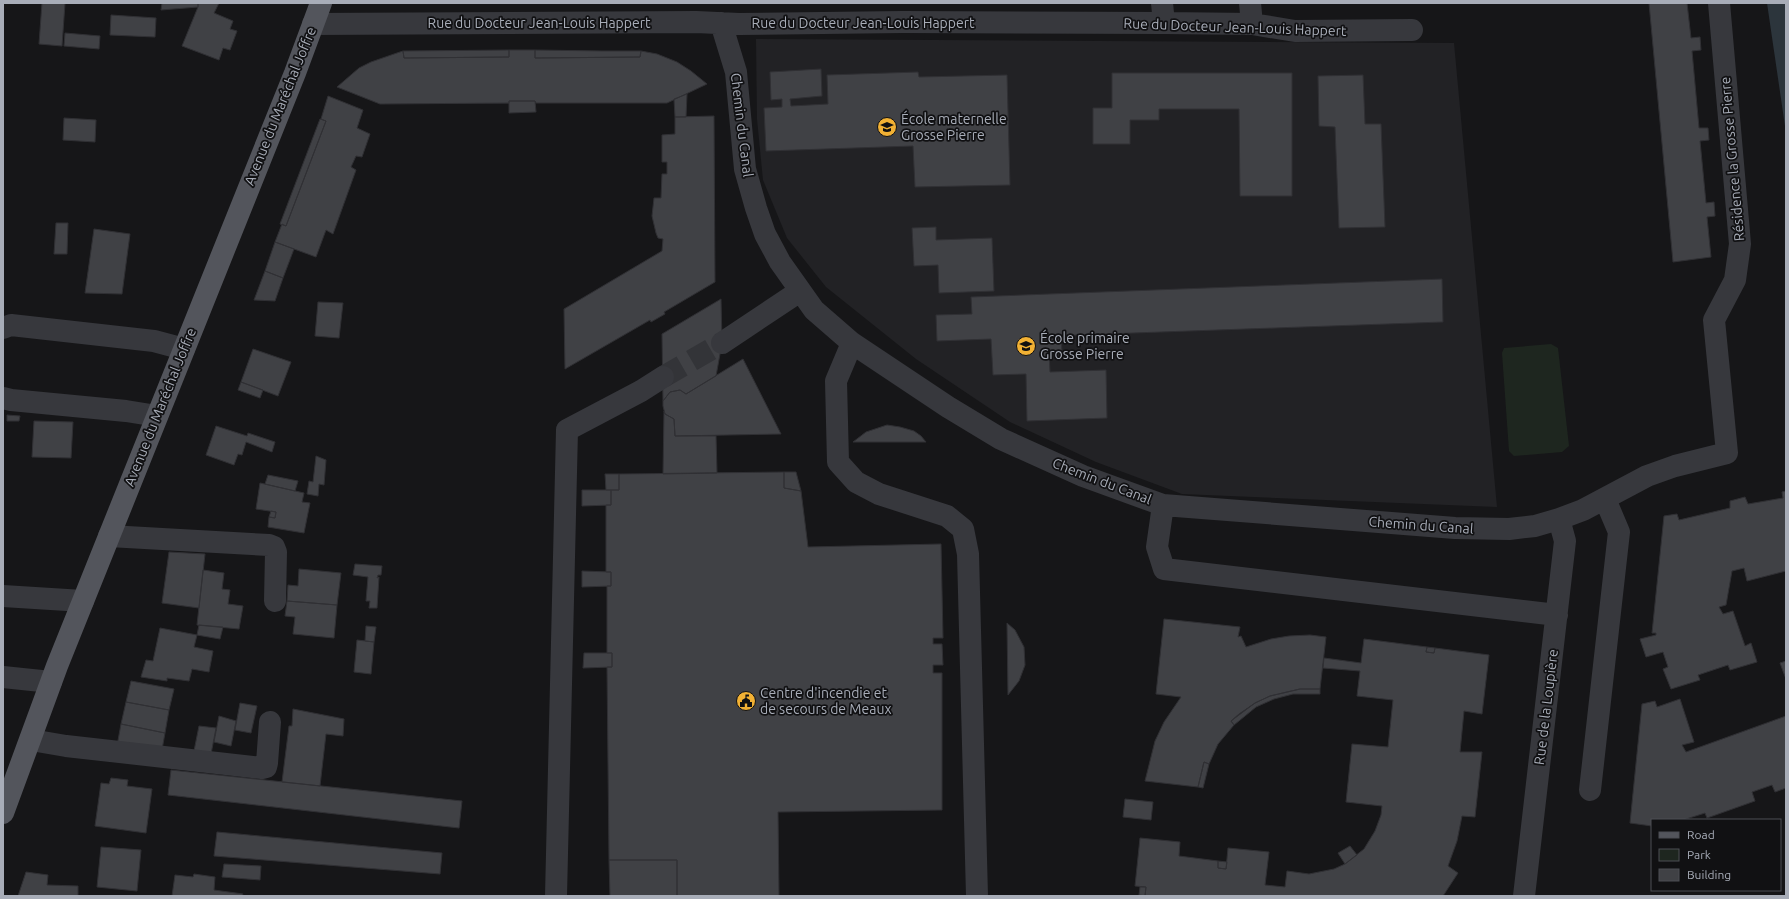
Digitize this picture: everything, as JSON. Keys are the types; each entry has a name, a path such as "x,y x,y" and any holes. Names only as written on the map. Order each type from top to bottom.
{"main road":[{"name":"Avenue du Maréchal Joffre","path":"3,813 51,682 321,3"}],"street":[{"path":"1250,3 1252,24"},
{"name":"Résidence la Grosse Pierre","path":"1719,3 1740,244 1734,280 1714,320 1726,453"},
{"name":"Rue du Docteur Jean-Louis Happert","path":"313,24 695,13 721,23 903,13 1163,13 1295,31 1412,30"},
{"name":"Chemin du Canal","path":"721,23 736,72 745,168 756,208 765,234 780,262 814,310 852,343 935,399 1001,439 1083,476 1163,505 1455,528 1508,529 1535,526 1559,519 1583,510 1647,476 1675,466 1726,453"},
{"path":"722,343 800,291"},
{"path":"3,328 11,325 154,341 184,349"},
{"path":"852,343 836,382 838,462 856,482 879,494 947,516 963,529 968,554 978,896"},
{"path":"556,896 567,430 641,391 663,377"},
{"path":"3,398 126,411 157,416"},
{"path":"1590,790 1619,532 1605,499"},
{"path":"1163,505 1157,547 1164,569 1557,615"},
{"name":"Rue de la Loupière","path":"1524,896 1565,542 1559,519"},
{"path":"109,536 270,545 274,547 276,552 275,601"},
{"path":"3,596 83,601"},
{"path":"3,677 51,682"},
{"path":"30,740 66,746 262,768 266,767 267,763 270,722"}],"shaded area":[{"path":"1767,3 1786,3 1786,133"},
{"path":"756,39 1454,43 1497,507 1182,494 1096,462 1010,422 916,359 826,287 787,238 763,180 757,119"}],"green space":[{"path":"1551,344 1558,348 1569,446 1562,452 1514,456 1509,451 1502,353 1504,348"}],"building":[{"path":"42,3 65,3 62,46 39,44"},
{"path":"162,3 198,3 198,7 161,10"},
{"path":"198,3 219,3 214,13 233,21 230,29 237,31 230,50 223,48 219,60 182,46 198,7"},
{"path":"1649,3 1687,3 1691,38 1700,37 1701,50 1692,51 1699,128 1708,128 1709,140 1700,141 1706,203 1714,202 1715,216 1707,217 1711,257 1673,262"},
{"path":"111,15 156,18 155,37 110,35"},
{"path":"65,33 100,36 99,49 64,46"},
{"path":"509,50 509,57 404,58 403,51"},
{"path":"509,50 535,50 535,58 640,57 641,51 657,54 677,62 707,84 667,103 536,103 535,101 509,101 509,103 380,104 337,87 359,68 371,62 403,51 404,58 509,57"},
{"path":"535,50 641,51 640,57 535,58"},
{"name":"École maternelle Grosse Pierre","path":"821,69 822,96 790,99 791,106 828,104 827,75 918,72 919,77 1007,75 1010,185 915,187 913,146 766,151 764,108 782,107 782,99 771,100 770,72"},
{"path":"1112,73 1292,73 1292,196 1240,196 1239,109 1159,109 1159,120 1130,120 1130,144 1093,144 1093,108 1112,108"},
{"path":"1363,75 1365,124 1381,124 1385,227 1339,228 1335,127 1319,126 1318,76"},
{"path":"687,94 686,117 675,117 674,99"},
{"path":"328,96 363,110 357,128 370,134 362,157 356,156 351,167 356,170 333,234 326,230 316,257 275,242 282,224 286,226 326,121 321,119"},
{"path":"509,101 535,101 536,112 509,113"},
{"path":"714,116 715,282 664,312 665,314 651,322 650,320 565,369 564,309 662,251 663,239 658,238 652,216 654,198 661,198 662,174 667,174 667,162 662,162 662,135 675,134 675,117"},
{"path":"64,118 96,120 95,142 63,140"},
{"path":"320,119 326,121 286,226 280,224"},
{"path":"56,223 68,223 67,254 54,254"},
{"path":"936,227 936,240 992,238 994,291 939,293 938,265 914,266 912,228"},
{"path":"94,229 130,234 122,294 85,293"},
{"path":"275,242 294,249 283,278 265,271"},
{"path":"265,271 283,278 275,301 254,300"},
{"name":"École primaire Grosse Pierre","path":"1442,279 1443,322 1049,336 1049,339 1061,339 1062,352 1049,352 1050,372 1106,370 1107,418 1027,421 1026,374 993,375 991,339 937,341 936,315 972,314 971,297"},
{"path":"721,299 722,343 716,376 686,394 680,390 670,392 663,401 662,334"},
{"path":"318,302 343,303 339,338 315,336"},
{"path":"253,349 291,362 278,396 241,382"},
{"path":"743,359 781,434 675,436 674,419 665,414 663,406 663,401 670,392 680,390 686,394"},
{"path":"241,382 263,390 260,398 238,390"},
{"path":"664,411 665,414 674,419 675,436 716,436 717,473 663,474"},
{"path":"7,415 20,416 19,421 7,421"},
{"path":"34,421 73,422 71,458 32,457"},
{"path":"887,425 914,431 926,442 853,442 866,432"},
{"path":"216,426 247,436 248,433 275,442 272,452 246,442 242,455 238,454 234,465 206,455"},
{"path":"316,456 326,460 324,485 319,484 318,496 307,494 309,481 313,482"},
{"path":"784,472 796,472 801,491 784,488"},
{"path":"784,472 784,488 801,491 808,547 941,544 943,638 933,638 933,644 942,644 943,665 933,665 933,673 942,673 942,810 778,812 779,896 677,896 677,860 609,860 607,667 612,667 612,653 607,653 607,586 611,586 611,572 606,572 606,505 611,505 611,490 619,490 619,474"},
{"path":"605,474 619,474 619,490 606,490"},
{"path":"268,475 298,481 295,491 265,484"},
{"path":"260,483 304,493 302,502 310,503 304,533 268,527 269,517 275,518 276,512 256,509"},
{"path":"582,490 611,490 611,505 582,506"},
{"path":"1786,491 1786,571 1747,581 1744,568 1732,571 1726,605 1719,607 1723,614 1733,611 1745,646 1751,643 1757,662 1730,670 1728,665 1698,675 1700,680 1671,689 1663,669 1668,667 1663,652 1646,657 1640,639 1656,635 1656,633 1652,633 1664,516 1677,514 1679,520 1730,508 1730,501 1745,497 1748,504 1783,498 1782,492"},
{"path":"271,511 276,512 275,518 269,517"},
{"path":"169,552 205,554 199,608 162,603"},
{"path":"355,564 382,566 381,575 378,575 377,578 379,577 377,608 369,608 370,601 366,601 368,577 353,575"},
{"path":"299,569 341,573 337,605 287,601 288,585 298,586"},
{"path":"203,570 224,573 222,589 230,590 228,604 243,606 239,629 197,625"},
{"path":"582,571 611,572 611,586 582,587"},
{"path":"287,601 337,605 334,638 293,634 295,617 285,616"},
{"path":"1164,619 1240,627 1238,637 1241,636 1246,647 1271,639 1289,636 1310,635 1326,637 1320,689 1300,689 1270,696 1255,703 1239,714 1231,721 1234,725 1218,744 1209,764 1204,762 1198,787 1145,781 1155,741 1164,722 1181,697 1156,694"},
{"path":"1007,623 1015,630 1024,647 1025,665 1019,681 1008,695"},
{"path":"199,625 223,627 220,639 197,635"},
{"path":"366,626 376,627 374,642 365,641"},
{"path":"160,628 197,635 194,647 213,651 209,672 192,669 189,681 167,678 167,681 141,677 146,660 153,661"},
{"path":"1364,639 1427,647 1426,652 1434,653 1435,648 1489,655 1482,714 1464,711 1460,752 1482,752 1475,817 1462,816 1457,841 1448,866 1458,873 1443,896 1145,896 1146,887 1135,886 1140,838 1180,842 1179,856 1218,861 1218,868 1226,869 1228,848 1269,852 1265,885 1285,887 1287,871 1309,874 1334,869 1345,864 1364,849 1375,831 1381,815 1382,806 1346,802 1352,744 1388,747 1393,700 1357,696 1360,671 1323,668 1324,658 1361,663"},
{"path":"357,640 374,642 371,674 354,672"},
{"path":"1427,647 1435,648 1434,653 1426,652"},
{"path":"584,653 612,653 612,667 583,668"},
{"path":"1786,661 1786,679 1780,663"},
{"path":"131,681 174,689 169,710 126,702"},
{"path":"1300,689 1320,689 1320,694 1293,694 1274,699 1256,707 1234,725 1231,721 1255,703 1270,696"},
{"path":"1680,699 1694,742 1682,745 1686,752 1786,716 1786,788 1775,792 1772,785 1752,792 1755,801 1707,818 1705,813 1686,819 1651,819 1651,826 1630,823 1642,704 1655,701 1657,707"},
{"path":"126,702 169,710 165,733 121,724"},
{"path":"240,703 257,706 251,733 235,730"},
{"path":"293,709 344,719 343,736 326,734 320,786 282,782 289,726 292,726"},
{"path":"219,716 236,721 231,746 214,742"},
{"path":"121,724 165,733 161,755 117,746"},
{"path":"199,726 216,728 211,754 194,751"},
{"path":"1204,762 1209,764 1203,788 1198,787"},
{"path":"171,770 462,801 459,828 168,795"},
{"path":"111,778 128,780 127,786 152,789 146,833 95,826 101,783 109,784"},
{"path":"1125,799 1153,802 1151,820 1123,817"},
{"path":"217,832 442,853 440,874 214,856"},
{"path":"1350,846 1357,855 1345,864 1338,853"},
{"path":"101,847 141,850 137,891 97,887"},
{"path":"609,860 677,860 677,896 610,896"},
{"path":"1218,861 1227,862 1226,869 1218,868"},
{"path":"224,864 261,866 260,880 222,877"},
{"path":"26,872 48,875 47,885 78,886 78,896 18,896"},
{"path":"194,874 215,877 214,890 243,894 242,896 172,896 175,875 193,877"},
{"path":"1140,887 1146,887 1145,896 1139,895"}],"tunnel":[{"path":"663,377 722,343"}],"place":[{"name":"École maternelle Grosse Pierre","path":"887,127"},
{"name":"École primaire Grosse Pierre","path":"1026,346"},
{"name":"Centre d'incendie et de secours de Meaux","path":"746,701"}]}
